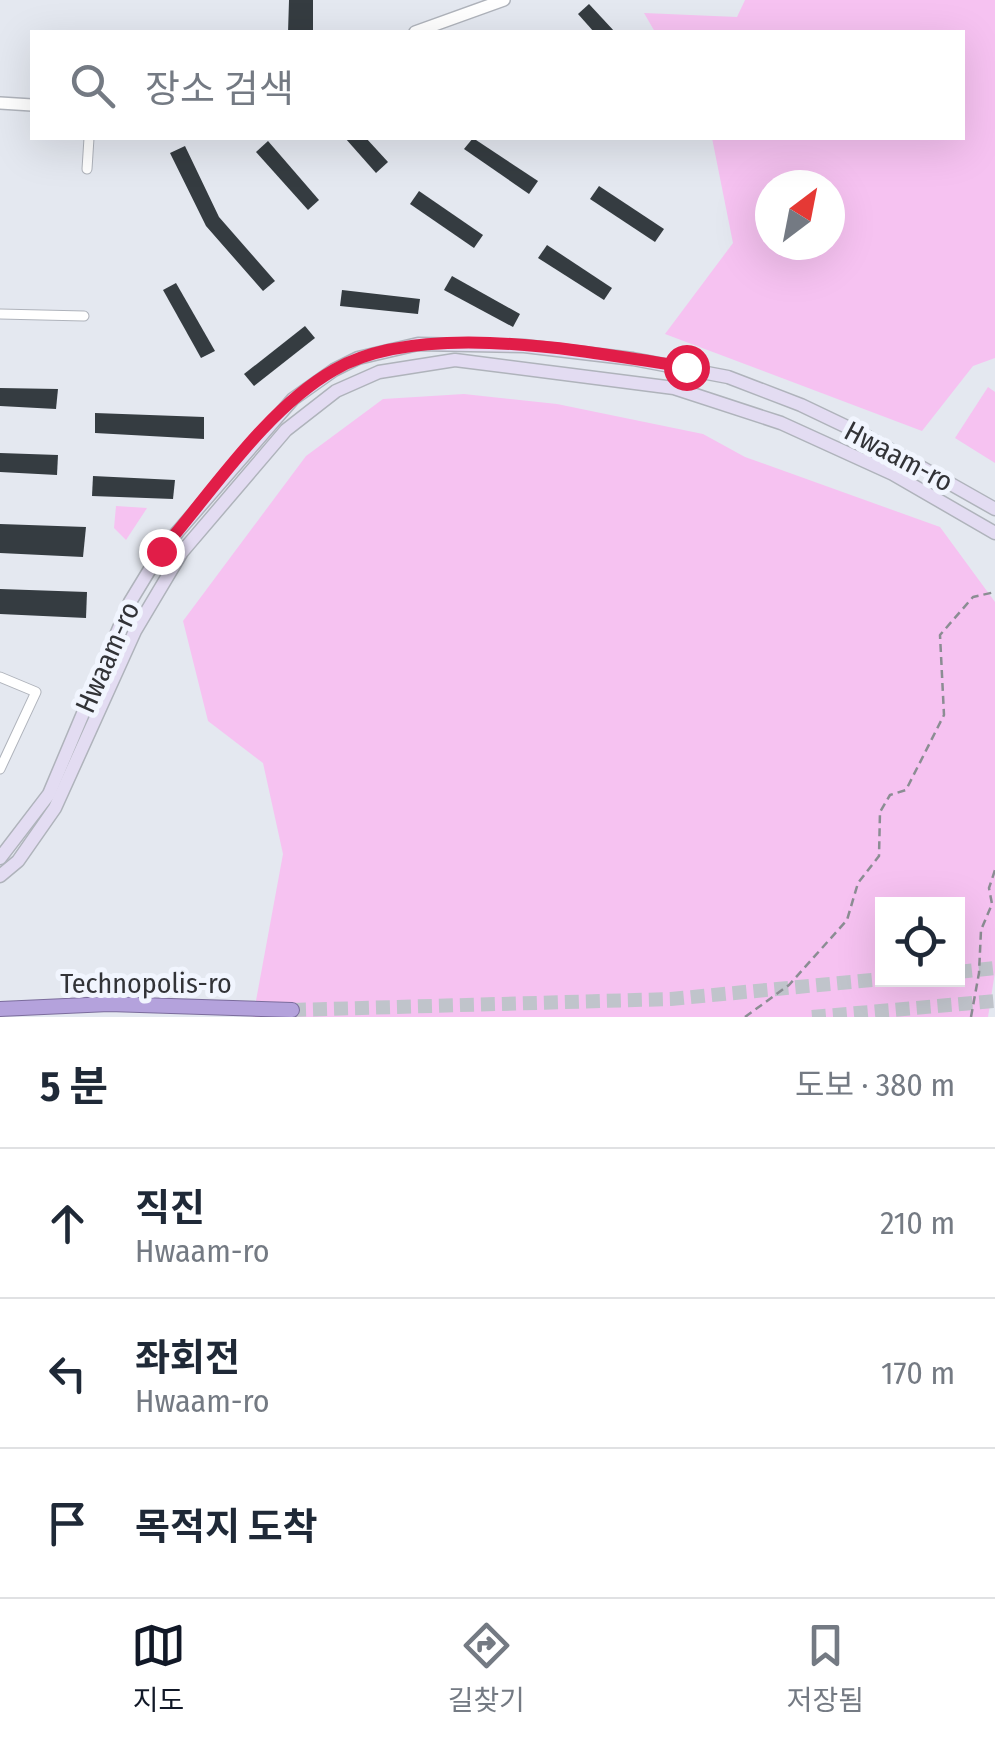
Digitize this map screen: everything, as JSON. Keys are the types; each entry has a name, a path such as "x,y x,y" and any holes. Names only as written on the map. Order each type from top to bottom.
{"highway":[{"name":"Technopolis-ro","path":"0,1009 109,1004 292,1010"}],"main road":[{"name":"Hwaam-ro","path":"0,858 49,794 130,602 161,551 294,399 358,358 418,344 488,344 633,359 728,376 784,397 866,436 995,509"},
{"name":"Hwaam-ro","path":"0,876 18,861 55,808 135,631 182,552 286,430 336,391 379,372 455,360 674,388 781,424 893,474 995,533"}],"street":[{"path":"421,30 504,0"},
{"path":"0,104 30,105"},
{"path":"87,169 89,140"},
{"path":"0,314 84,316"},
{"path":"0,677 36,692 0,769"}],"path":[{"path":"745,1017 789,985 847,920 858,883 879,856 880,812 890,795 906,790 944,716 940,635 973,597 995,592"},
{"path":"971,1017 980,974 982,930 992,904 989,888 995,870"}],"shaded area":[{"path":"745,0 995,0 995,358 973,366 922,431 665,334 733,243 712,140 965,140 965,30 654,30 644,13 737,17"},
{"path":"988,387 995,392 995,463 955,438"},
{"path":"464,394 557,404 703,434 745,457 940,527 995,602 995,972 988,1017 253,1017 283,854 263,763 208,721 183,621 306,456 383,399"},
{"path":"116,506 147,508 126,540 114,528"}],"building":[{"path":"289,0 313,0 313,30 288,30"},
{"path":"589,4 613,30 592,30 578,14"},
{"path":"347,140 368,140 388,162 376,173"},
{"path":"476,140 538,181 529,194 464,149"},
{"path":"268,141 319,200 308,210 256,152"},
{"path":"185,146 219,217 275,281 263,291 206,226 170,153"},
{"path":"599,186 664,229 655,242 590,199"},
{"path":"419,191 483,235 474,248 410,204"},
{"path":"547,245 612,288 604,300 538,258"},
{"path":"452,276 520,314 513,327 444,290"},
{"path":"176,283 215,351 201,358 163,290"},
{"path":"342,290 420,299 418,314 340,306"},
{"path":"305,326 315,338 254,386 244,374"},
{"path":"0,388 58,389 56,409 0,406"},
{"path":"95,413 204,417 204,439 95,433"},
{"path":"0,453 58,455 57,475 0,472"},
{"path":"93,476 175,480 173,499 92,496"},
{"path":"0,524 86,527 83,557 0,553"},
{"path":"0,589 87,592 86,618 0,614"}],"tunnel":[{"path":"965,971 995,968"},
{"path":"292,1010 671,999 875,980"},
{"path":"812,1017 995,1001"}],"route":[{"path":"161,551 252,442 294,399 358,358 418,344 452,343 524,346 686,367"}]}
